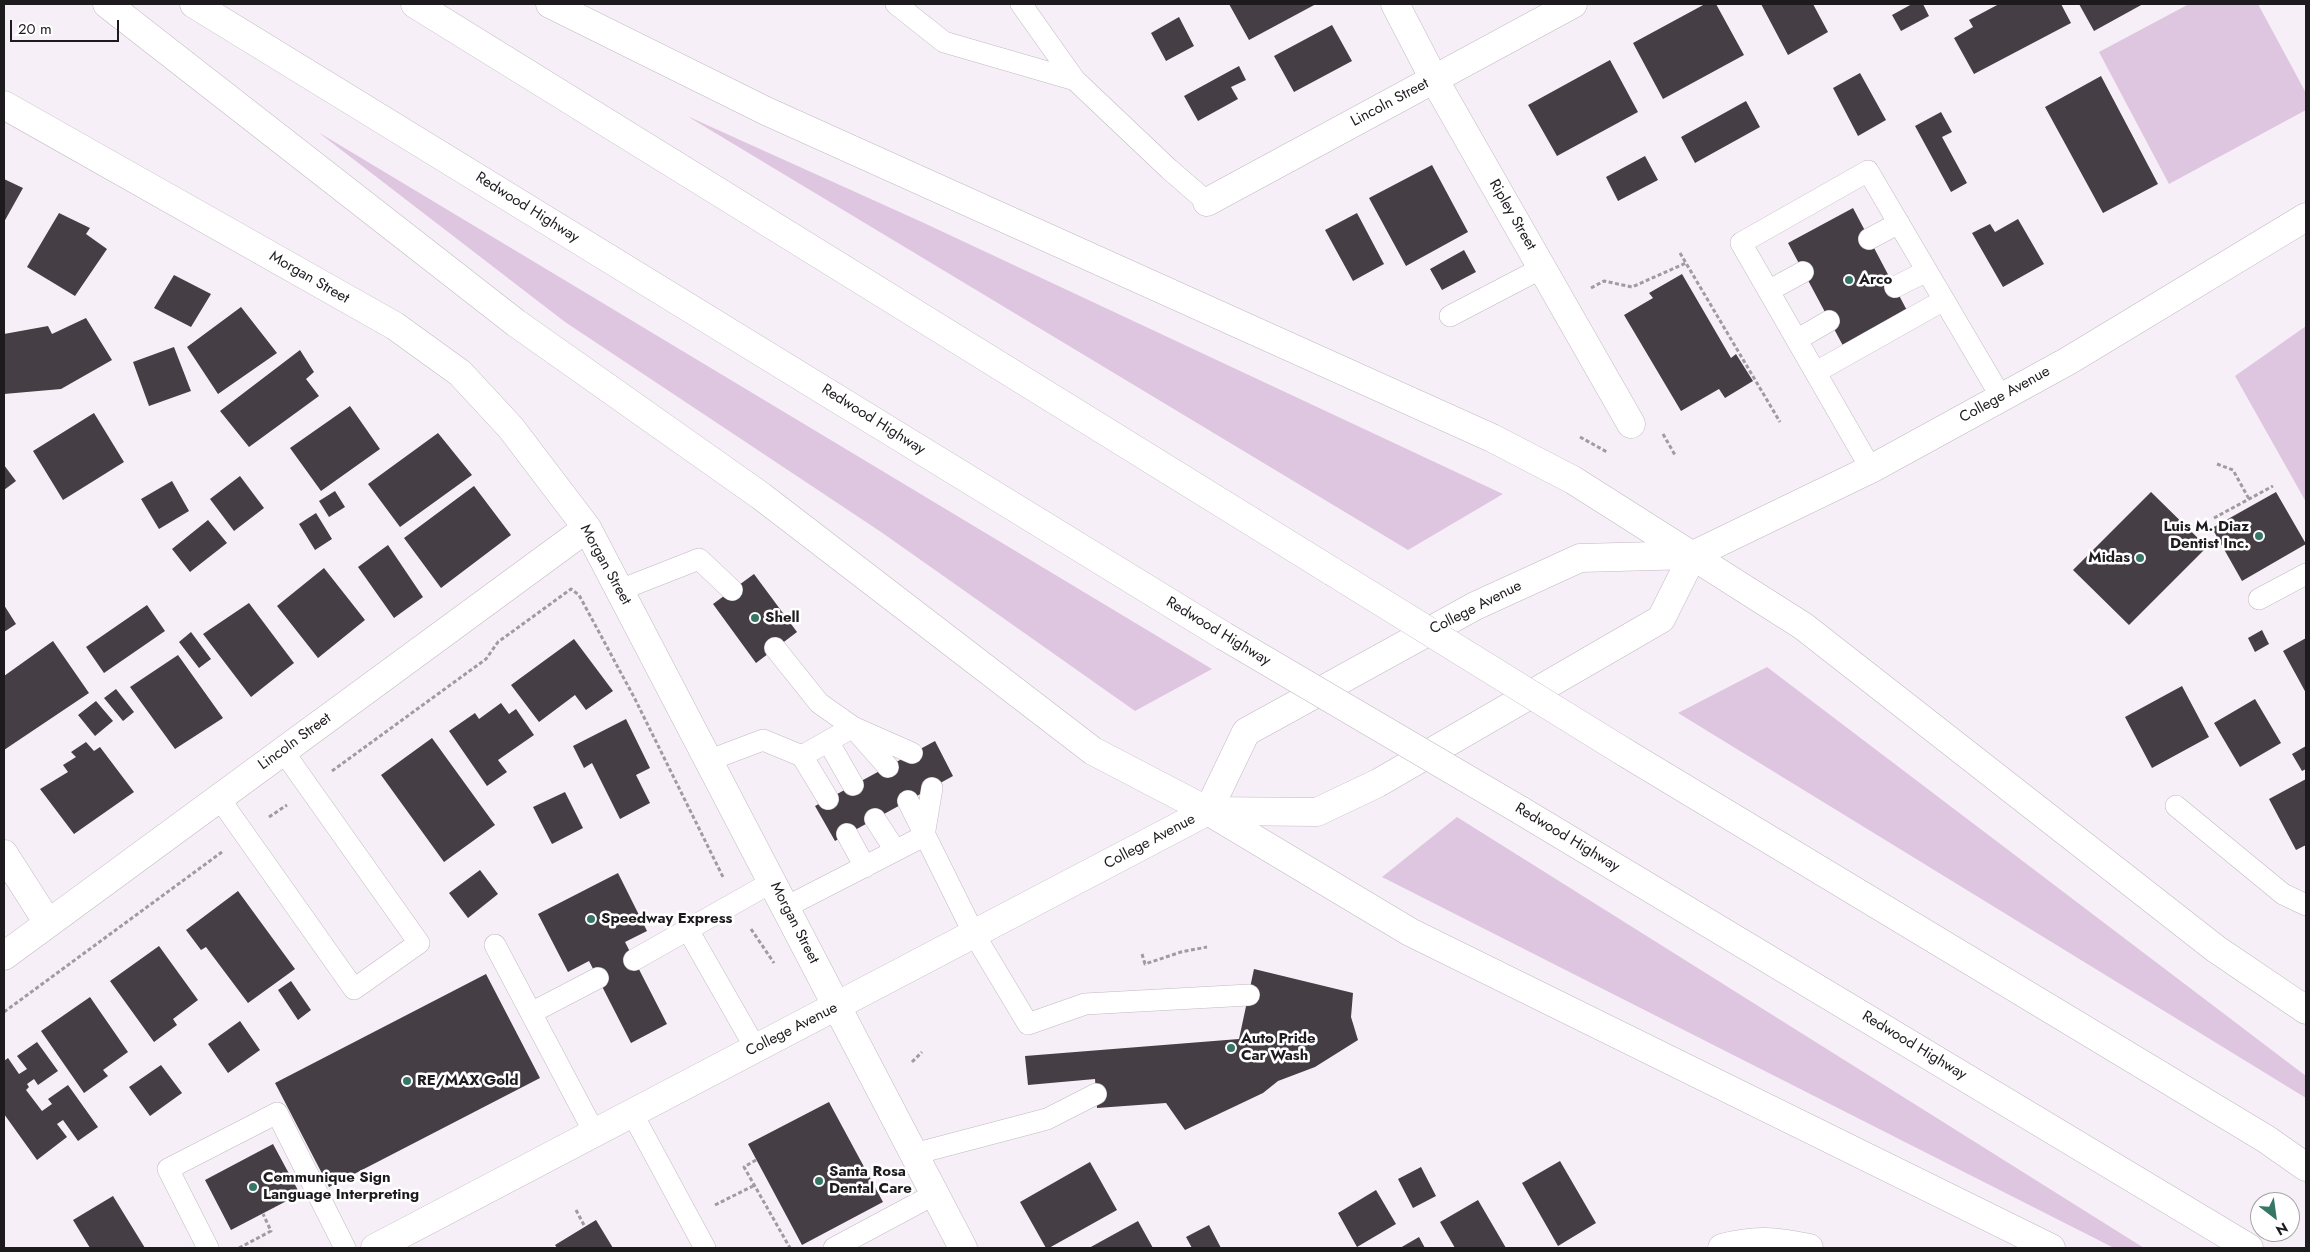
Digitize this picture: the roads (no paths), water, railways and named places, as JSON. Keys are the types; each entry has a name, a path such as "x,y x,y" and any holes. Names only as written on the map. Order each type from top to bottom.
{"main road":[{"path":"107,4 516,323 761,496 1094,752 1208,811 1410,932 2052,1248"},
{"name":"Redwood Highway","path":"194,4 1224,636 1520,810 2249,1248"},
{"path":"415,4 1624,752 2258,1134 2306,1167"},
{"path":"550,4 766,111 1492,438 1573,480 1803,626 2216,949 2306,1010"},
{"name":"Ripley Street","path":"1395,4 1434,79 1631,424"},
{"name":"Lincoln Street","path":"1207,202 1573,4"},
{"name":"Morgan Street","path":"4,105 395,326 460,373 511,428 587,528 710,760 963,1248"},
{"name":"College Avenue","path":"1208,811 1246,732 1475,606 1580,558 1693,555 1871,469 2068,361 2306,217"},
{"name":"Lincoln Street","path":"4,956 587,528"},
{"name":"College Avenue","path":"375,1248 1208,811 1317,812 1378,782 1661,619 1693,555"},
{"path":"4,854 48,923"},
{"path":"1734,1245 1785,1243 1809,1248"}],"lane":[{"path":"896,4 944,42 1075,80"},
{"path":"1021,4 1075,80 1168,169 1207,202"},
{"path":"1871,469 1741,242 1868,171 2001,397"},
{"path":"1869,239 1899,224"},
{"path":"1450,316 1542,268"},
{"path":"1770,290 1804,272"},
{"path":"1895,288 1927,272"},
{"path":"1816,372 1944,300"},
{"path":"1798,339 1829,321"},
{"path":"620,590 700,559 732,590"},
{"path":"2259,600 2306,574"},
{"path":"775,648 819,703 853,727 912,753"},
{"path":"802,756 829,743 853,727"},
{"path":"853,727 888,767"},
{"path":"710,760 763,740 802,756 828,799"},
{"path":"829,743 853,785"},
{"path":"219,798 354,989 420,943 283,751"},
{"path":"924,836 932,788"},
{"path":"908,801 974,934 1028,1024 1086,1004 1249,995"},
{"path":"2176,806 2282,894 2306,905"},
{"path":"875,819 895,850"},
{"path":"847,834 865,866"},
{"path":"786,907 924,836"},
{"path":"634,960 772,882"},
{"path":"688,930 756,1049"},
{"path":"495,945 594,1132"},
{"path":"531,1013 598,978"},
{"path":"914,1154 1048,1119 1096,1094"},
{"path":"208,1248 168,1169 277,1113 345,1248"},
{"path":"632,1113 705,1248"},
{"path":"834,1248 935,1194"}],"place":[{"name":"Arco","path":"1849,280"},
{"name":"Luis M. Diaz Dentist Inc.","path":"2259,536"},
{"name":"Midas","path":"2140,558"},
{"name":"Shell","path":"755,618"},
{"name":"Speedway Express","path":"591,919"},
{"name":"Auto Pride Car Wash","path":"1231,1048"},
{"name":"RE/MAX Gold","path":"407,1081"},
{"name":"Santa Rosa Dental Care","path":"819,1181"},
{"name":"Communique Sign Language Interpreting","path":"253,1187"}]}
